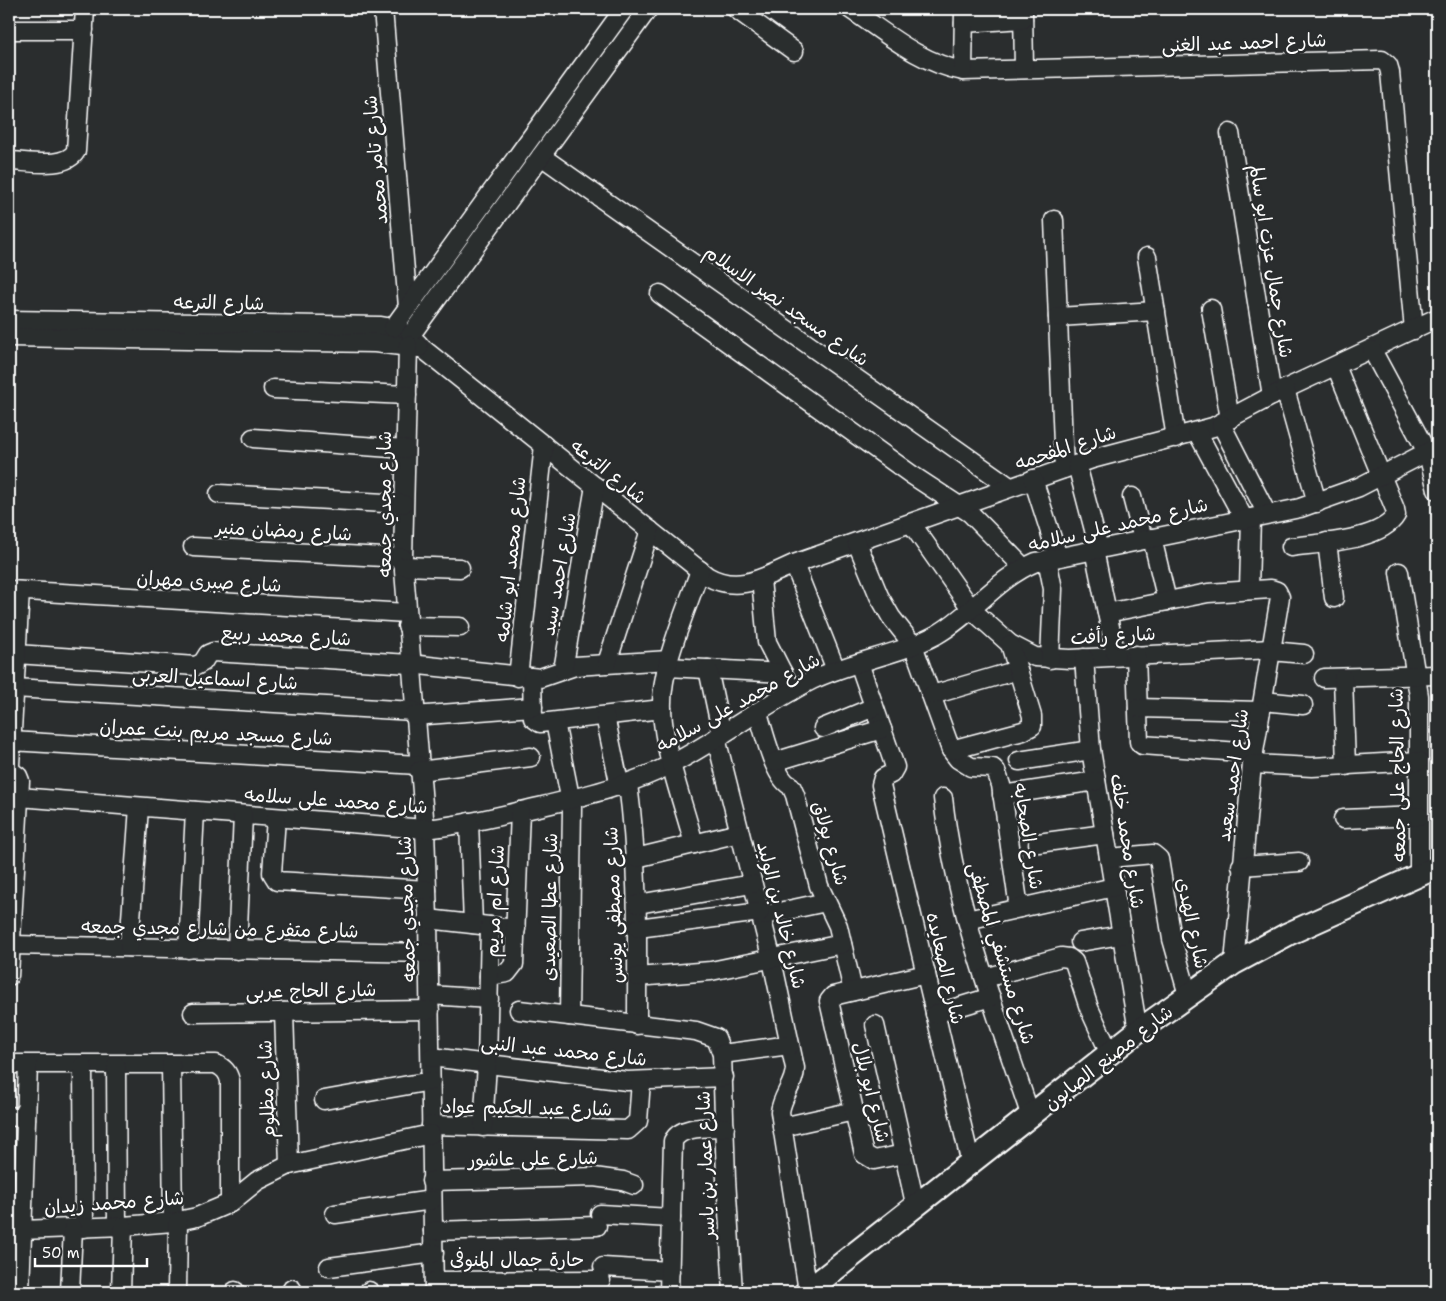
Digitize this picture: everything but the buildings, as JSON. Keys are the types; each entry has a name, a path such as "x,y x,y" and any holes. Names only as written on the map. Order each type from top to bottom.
{"street":[{"path":"9,161 64,161 73,156 76,151 85,9"},
{"name":"شارع تامر محمد","path":"383,9 408,307"},
{"path":"393,328 624,9"},
{"path":"413,343 541,156 648,9"},
{"path":"736,9 794,51"},
{"name":"شارع احمد عبد الغنى","path":"850,9 929,61 944,68 964,71 1379,59 1386,62 1390,72 1414,330"},
{"path":"964,71 963,13 1023,14 1024,70"},
{"path":"9,30 84,30"},
{"name":"شارع جمال عزت ابو سالم","path":"1230,133 1278,393 1317,503"},
{"name":"شارع مسجد نصر الاسلام","path":"541,156 1010,487"},
{"path":"1054,220 1058,317 1070,467 1096,549 1116,656"},
{"path":"1147,256 1176,438"},
{"path":"660,294 912,475 960,506 981,522 1023,568"},
{"path":"1107,613 1208,593 1249,588 1254,517 1225,422 1211,310"},
{"path":"1058,317 1156,311"},
{"name":"شارع الترعه","path":"9,320 393,328 544,445 700,570"},
{"name":"شارع المفحمه","path":"700,570 707,576 724,584 743,585 794,564 1033,479 1134,447 1197,432 1225,422 1278,393 1436,320"},
{"name":"شارع الترعه","path":"9,337 413,343"},
{"name":"شارع مجدي جمعه","path":"413,343 406,395 403,562 418,768 425,828 430,1002 431,1182 434,1287"},
{"path":"1372,350 1432,450 1437,490"},
{"path":"1290,547 1369,534 1386,528 1396,515 1336,366"},
{"path":"273,389 406,395"},
{"path":"1197,432 1254,517"},
{"path":"253,438 405,449"},
{"name":"شارع محمد ابو شامه","path":"533,707 525,678 544,445"},
{"name":"شارع محمد على سلامه","path":"19,797 425,828 520,812 624,785 672,764 792,691 836,670 913,645 954,624 1008,577 1023,568 1053,558 1317,503 1382,477 1432,450"},
{"path":"1033,479 1053,558 1050,659"},
{"name":"شارع احمد سيد","path":"563,670 595,486"},
{"path":"219,494 403,504"},
{"path":"1132,496 1148,538 1167,601"},
{"name":"شارع رأفت","path":"911,523 972,610 1010,644 1023,652 1050,659 1271,650 1304,654"},
{"path":"607,663 650,530"},
{"path":"1327,542 1334,598"},
{"path":"856,543 879,596 891,617 913,645 951,750 1023,731 1032,726 1033,719 1010,644"},
{"name":"شارع رمضان منير","path":"194,546 460,568"},
{"path":"794,564 836,670"},
{"path":"694,844 672,764 662,709 668,663 700,570"},
{"name":"شارع الحاج على جمعه","path":"1399,572 1417,676 1420,706 1419,816 1428,871"},
{"path":"761,579 765,605 765,634 792,691"},
{"name":"شارع احمد سعيد","path":"1234,963 1241,866 1253,758 1279,603 1278,594 1271,589 1249,588"},
{"path":"9,976 13,832 20,779 9,768 16,654 14,591"},
{"name":"شارع صبرى مهران","path":"14,591 407,619 460,628"},
{"name":"شارع محمد ربيع","path":"16,654 196,666 204,662 208,654 214,652 410,664 525,678 548,677 575,666 607,663 668,663 708,669 783,673"},
{"path":"1136,654 1139,742 1144,746 1253,758 1312,767 1420,761"},
{"name":"شارع محمد خلف","path":"1084,658 1091,750 1138,1031"},
{"path":"774,762 882,729 859,663"},
{"name":"شارع خالد بن الوليد","path":"708,669 719,737 752,884 772,960 790,1045 795,1076 781,1100 782,1127"},
{"path":"932,695 1018,670"},
{"path":"1324,678 1437,675"},
{"path":"1343,678 1346,766"},
{"name":"شارع اسماعيل العربى","path":"14,688 414,713 533,707"},
{"path":"1138,708 1303,705"},
{"path":"533,707 533,718 537,722 555,722 662,709"},
{"path":"823,728 874,707"},
{"name":"شارع بولاق","path":"758,713 782,780 793,790 819,886 838,926 853,991"},
{"name":"شارع مصطفى يونس","path":"605,716 624,785 636,858 638,904 637,1026"},
{"name":"شارع عطا الصعيدى","path":"555,722 571,799 569,1016"},
{"name":"شارع الصعايده","path":"882,729 895,767 895,770 882,781 971,1164"},
{"name":"شارع مسجد مريم بنت عمران","path":"11,741 418,768 532,757"},
{"name":"شارع الصحابه","path":"951,750 958,758 971,767 993,768 996,771 1002,795 1019,908"},
{"path":"1019,761 1091,750"},
{"path":"1002,795 1096,781"},
{"name":"شارع مستشفي المصطفى","path":"943,798 952,860 966,920 1031,1117"},
{"path":"129,948 139,807"},
{"path":"188,949 195,811"},
{"name":"شارع ام مريم","path":"489,976 501,976 511,969 515,958 520,812"},
{"path":"237,950 242,815"},
{"path":"1343,819 1419,816"},
{"path":"276,818 272,870 273,876 278,881 427,890"},
{"path":"469,822 489,976 483,1127"},
{"path":"636,858 740,833"},
{"path":"1038,843 1105,834"},
{"name":"شارع الهدى","path":"1109,858 1153,854 1159,859 1172,938 1188,995"},
{"path":"1241,866 1299,862"},
{"name":"شارع مصنع الصابون","path":"807,1292 916,1208 1138,1031 1234,963 1288,934 1428,871"},
{"path":"638,904 752,884"},
{"path":"966,920 1114,887"},
{"path":"638,928 760,914 826,902"},
{"path":"428,919 516,929"},
{"path":"1080,942 1121,935"},
{"path":"637,977 686,974 772,960 842,944"},
{"name":"شارع متفرع من شارع مجدي جمعه","path":"10,945 429,954"},
{"path":"985,978 1061,957 1069,958 1074,962 1089,1008 1110,1054"},
{"path":"853,991 926,974"},
{"name":"شارع ابو بلال","path":"853,991 833,996 830,999 830,1007 862,1149 866,1157 878,1160 904,1154"},
{"path":"935,1014 991,997"},
{"name":"شارع الحاج عربى","path":"193,1013 284,1012 489,1000"},
{"path":"519,1010 637,1026 696,1031 719,1046 790,1045"},
{"name":"شارع مظلوم","path":"284,1012 289,1165"},
{"path":"875,1025 916,1208"},
{"name":"شارع عمار بن ياسر","path":"719,1046 724,1077 726,1179 733,1292"},
{"name":"شارع محمد عبد النبى","path":"431,1057 601,1078 641,1081 724,1077"},
{"path":"9,1064 216,1064 226,1070 230,1081 230,1202"},
{"path":"116,1064 121,1292"},
{"path":"171,1064 177,1292"},
{"path":"20,1292 22,1230 16,1169 17,1117 28,1065"},
{"path":"70,1292 79,1228 83,1065"},
{"path":"324,1100 431,1081"},
{"name":"شارع عبد الحكيم عواد","path":"431,1130 483,1127 628,1130 638,1121 641,1081"},
{"path":"807,1292 782,1127 854,1111"},
{"path":"668,1292 672,1145 675,1136 688,1130 725,1127"},
{"name":"شارع محمد زيدان","path":"22,1230 120,1227 175,1222 214,1211 230,1202 257,1181 289,1165 431,1130"},
{"name":"شارع على عاشور","path":"431,1182 594,1177 622,1181 634,1185"},
{"path":"335,1214 432,1200"},
{"path":"433,1231 598,1220 671,1218"},
{"path":"329,1267 434,1253"},
{"name":"حارة جمال المنوفى","path":"434,1287 602,1274 670,1271"}]}
